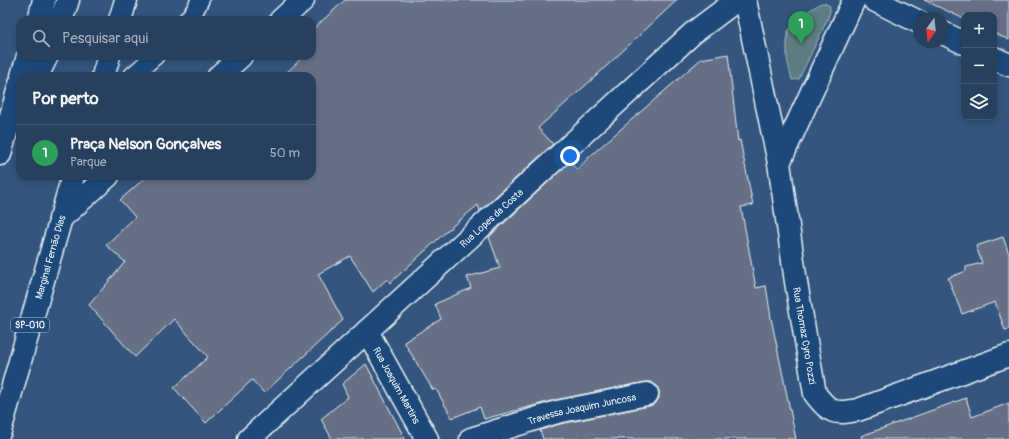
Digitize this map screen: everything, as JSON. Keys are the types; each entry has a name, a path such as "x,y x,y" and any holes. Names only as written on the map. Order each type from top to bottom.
{"main road":[{"path":"39,16 44,0"},
{"path":"62,16 68,0"},
{"path":"121,16 126,0"},
{"path":"285,16 303,0"},
{"name":"Rua Lopes da Costa","path":"249,439 693,33 736,0"},
{"name":"Rua Thomaz Cyro Pozzi","path":"745,0 779,163 796,282 815,394 824,405 832,411 840,413 858,410 1009,355"},
{"path":"779,163 854,0"},
{"path":"874,0 913,19"},
{"path":"949,36 961,42"},
{"path":"997,59 1009,65"},
{"path":"23,72 27,60"},
{"path":"39,72 45,60"},
{"path":"104,72 108,60"},
{"path":"223,72 237,60"},
{"path":"0,154 16,98"},
{"path":"0,154 16,120"},
{"name":"Marginal Fernão Dias","path":"0,431 72,180"},
{"path":"60,219 104,180"},
{"name":"Rua Joaquim Martins","path":"367,331 427,439"},
{"name":"Travessa Joaquim Juncosa","path":"471,439 557,412 647,394"}],"lane":[{"path":"190,16 200,0"},
{"path":"137,72 150,60"}],"green space":[{"path":"821,3 830,6 828,18 799,79 792,80 787,59 788,31 801,16"}],"building":[{"path":"345,0 677,0 538,128 553,144 480,211 478,205 449,229 390,283 387,279 373,292 350,256 318,274 343,320 264,393 252,380 206,423 174,388 208,357 174,319 135,357 89,305 125,262 106,245 135,217 120,200 142,180 316,180 316,72 287,72 300,60 316,60 316,26"},
{"path":"924,0 1009,0 1009,40 997,34 997,12 961,12 961,18"},
{"path":"728,54 738,141 740,140 753,205 741,207 756,288 766,286 771,318 796,439 543,439 540,430 560,424 655,404 659,398 659,391 657,386 651,382 555,400 484,419 480,407 452,418 436,389 433,390 404,342 441,319 435,304 471,288 467,277 500,268 489,237 570,162 577,170 589,157 701,59"},
{"path":"1003,237 1009,254 1009,329 1005,330 995,302 962,314 948,278 966,271 966,267 982,263 976,246"},
{"path":"366,364 405,439 332,439 321,419 348,397 342,384"},
{"path":"966,398 972,417 1009,403 1009,439 862,439 861,436"}],"place":[{"name":"Praça Nelson Gonçalves","path":"801,44"}]}
